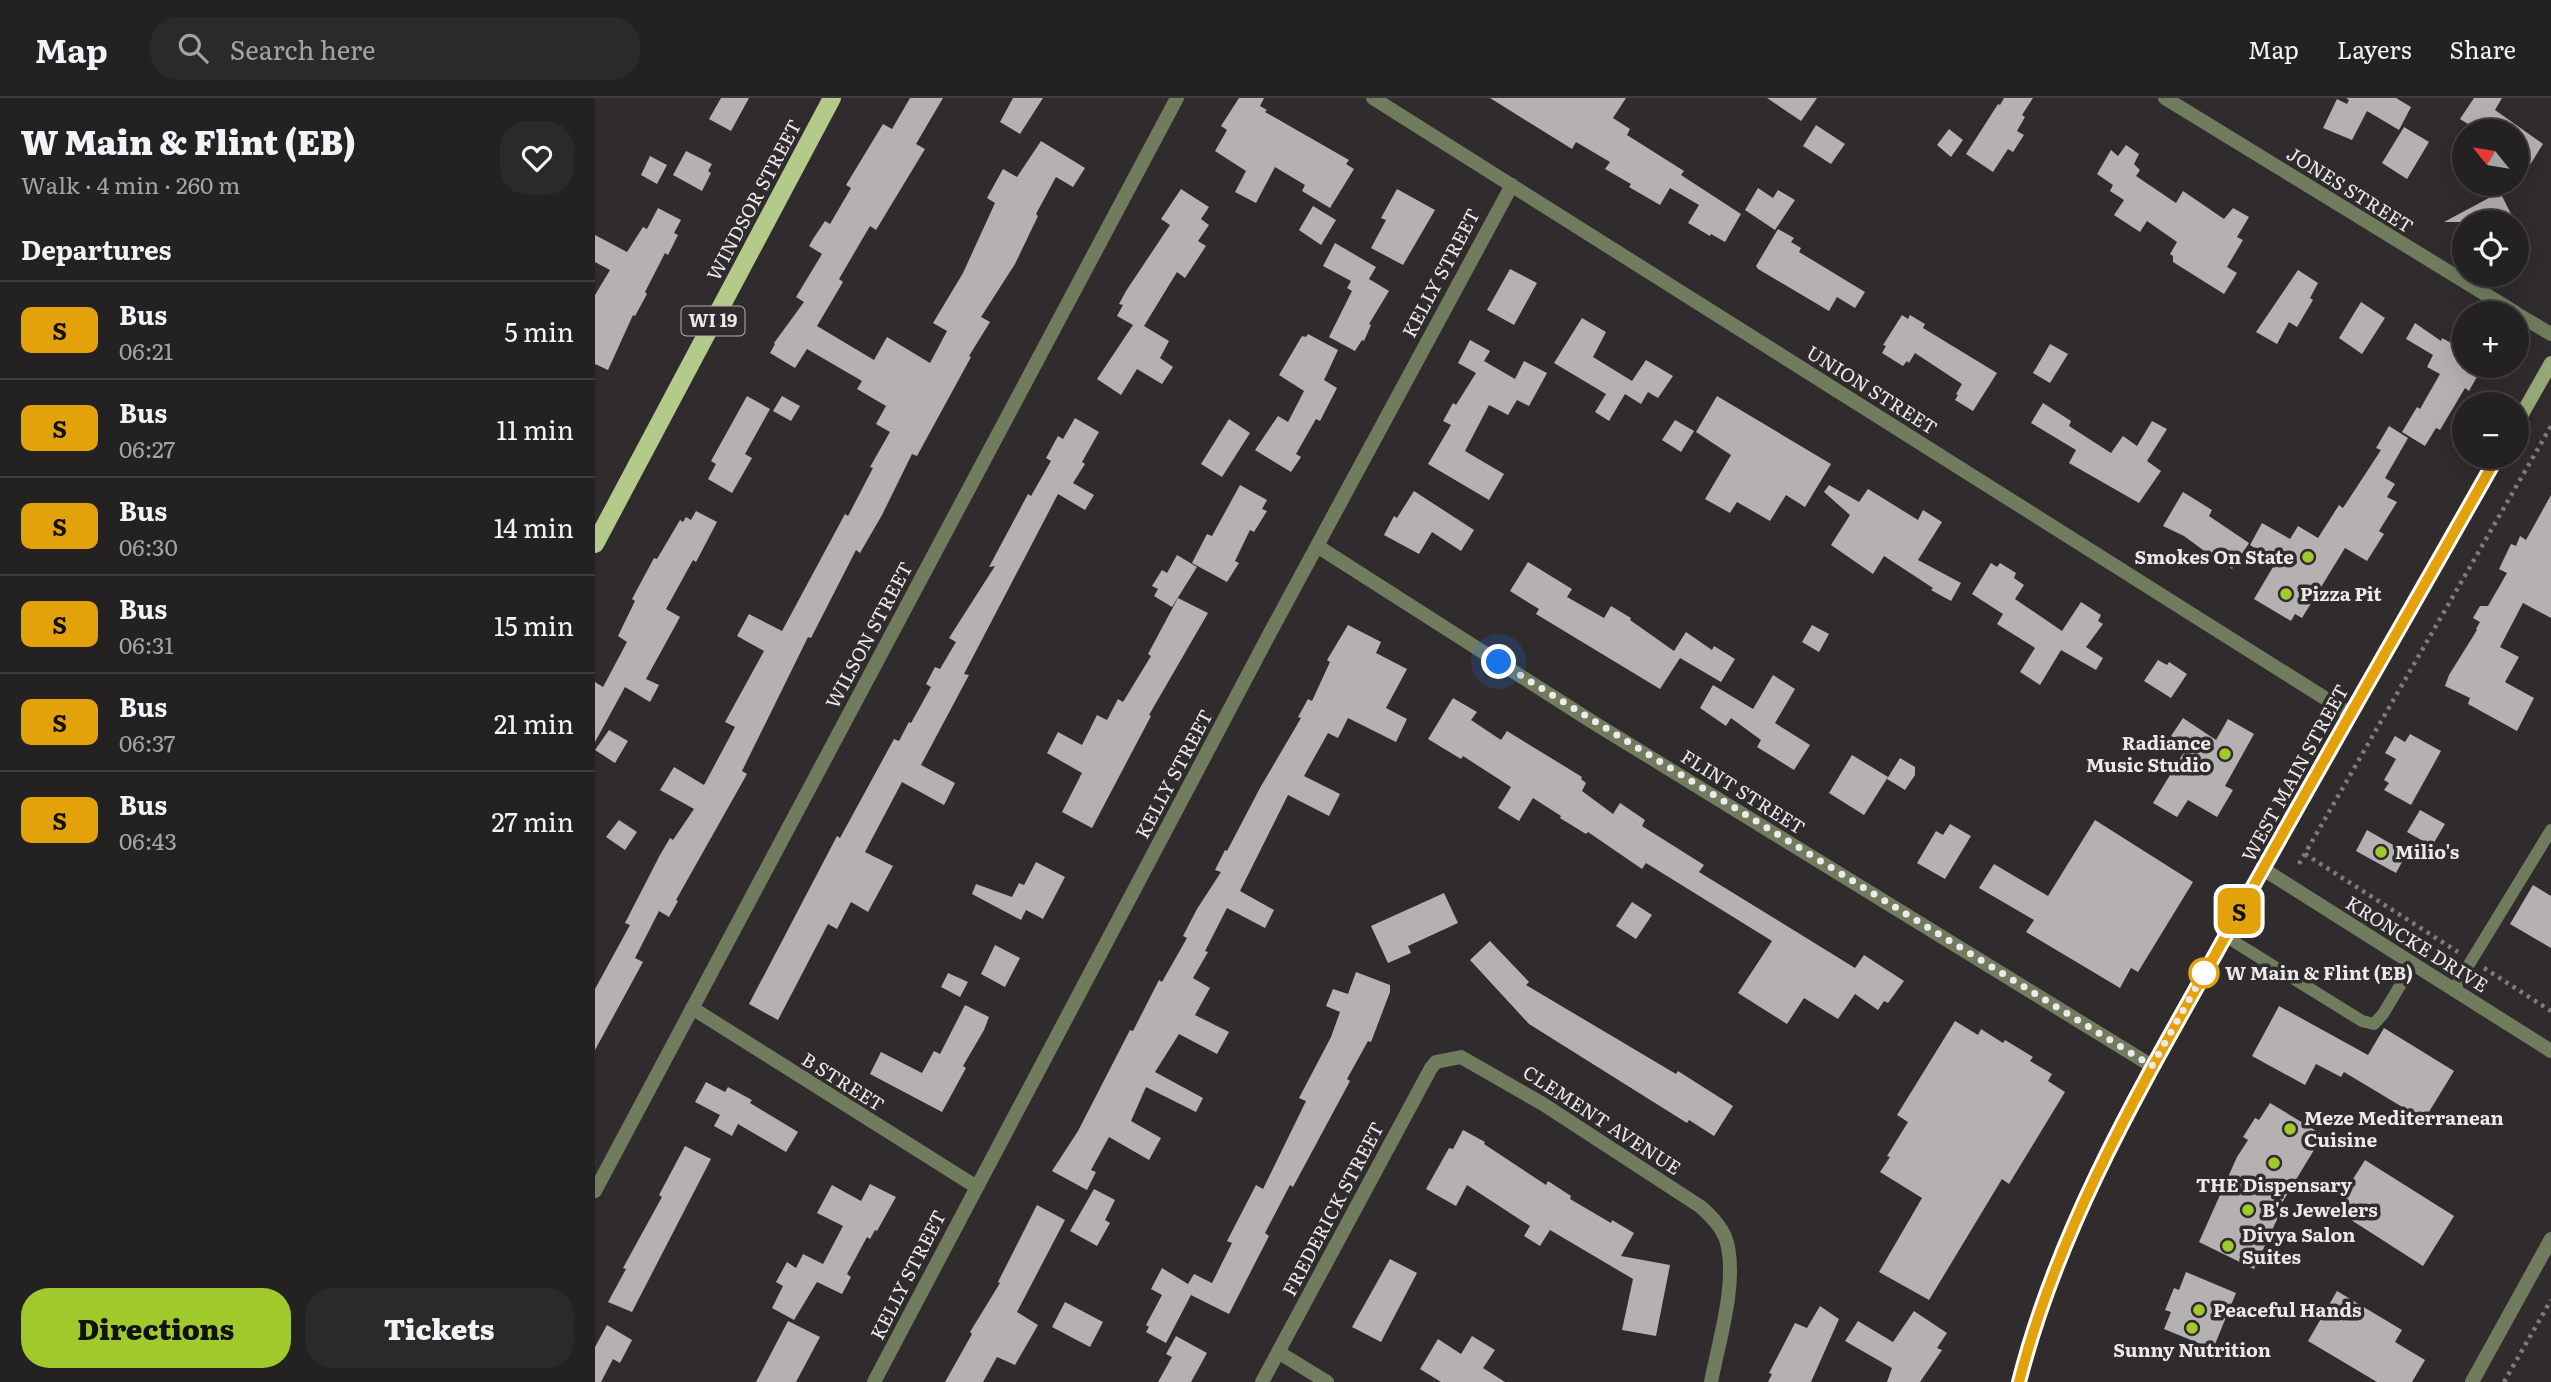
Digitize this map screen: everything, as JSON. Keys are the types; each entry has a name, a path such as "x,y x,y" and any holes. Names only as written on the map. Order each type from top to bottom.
{"main road":[{"name":"WINDSOR STREET","path":"595,544 832,98"},
{"path":"2529,402 2551,363"},
{"name":"WEST MAIN STREET","path":"2019,1382 2037,1318 2064,1243 2152,1066 2490,469"}],"street":[{"name":"WILSON STREET","path":"595,1191 1177,98"},
{"name":"UNION STREET","path":"1373,98 2350,714"},
{"name":"JONES STREET","path":"2165,98 2495,301"},
{"name":"KELLY STREET","path":"874,1382 975,1186 1512,185"},
{"name":"JONES STREET","path":"2529,321 2551,334"},
{"name":"FLINT STREET","path":"1317,546 1591,721 2152,1066"},
{"name":"KRONCKE DRIVE","path":"2263,869 2551,1051"},
{"name":"B STREET","path":"692,1008 975,1186"},
{"name":"CLEMENT AVENUE","path":"1443,1060 1461,1057 1543,1104 1701,1207 1717,1223 1728,1245 1730,1280 1711,1382"},
{"name":"FREDERICK STREET","path":"1262,1382 1431,1068 1436,1062 1443,1060"},
{"path":"2472,1382 2551,1239"},
{"path":"1278,1352 1327,1382"}],"lane":[{"path":"2454,989 2551,830"},
{"path":"2225,936 2362,1021 2374,1024 2413,964"}],"path":[{"path":"2299,864 2551,426"},
{"path":"2305,855 2551,1011"},
{"path":"2504,1382 2551,1300"}],"building":[{"path":"721,98 749,98 731,131 709,119"},
{"path":"910,98 943,98 916,144 925,149 876,230 870,226 839,279 843,282 817,326 874,360 887,337 930,363 947,331 933,323 963,273 995,203 987,198 1003,169 1017,177 1041,141 1085,168 1073,187 1056,177 1036,214 1038,216 1015,264 981,317 990,322 969,356 971,357 917,456 912,454 882,515 860,553 856,550 811,638 808,637 742,771 747,774 676,900 678,901 669,917 659,911 635,958 643,962 595,1050 595,989 630,925 625,923 660,855 694,809 660,790 674,767 704,785 735,727 725,722 764,651 737,636 749,614 782,631 845,514 848,516 873,468 870,467 890,432 876,424 886,406 857,389 862,381 807,349 795,368 770,353 774,343 804,302 796,297 822,254 809,246 825,221 830,224 851,188 846,185 883,124 892,129"},
{"path":"1013,98 1043,98 1020,134 1000,122"},
{"path":"1239,98 1264,98 1260,106 1267,110 1265,112 1349,160 1346,164 1354,169 1330,208 1302,191 1305,185 1275,167 1256,203 1235,192 1246,171 1215,151 1227,130 1221,126"},
{"path":"1490,98 1626,98 1613,118 1630,129 1627,135 1684,171 1681,175 1741,214 1725,242 1711,234 1710,236 1688,223 1699,205 1670,188 1660,205 1605,169 1610,162 1576,142 1572,149"},
{"path":"1767,98 1817,98 1801,121"},
{"path":"2004,98 2033,98 2022,115 2025,117 2017,131 2024,135 2013,152 2008,149 1993,172 1966,154"},
{"path":"2346,98 2396,98 2411,107 2399,130 2367,111 2352,140 2323,128 2337,99 2347,104 2349,100"},
{"path":"2474,98 2502,98 2495,110 2508,119 2460,119"},
{"path":"1816,125 1845,144 1831,164 1803,146"},
{"path":"2404,127 2429,142 2407,179 2382,163"},
{"path":"1949,129 1963,140 1951,157 1937,145"},
{"path":"2529,134 2543,144 2529,167"},
{"path":"2126,145 2139,154 2134,164 2140,170 2136,176 2176,203 2183,191 2224,219 2233,208 2249,217 2237,237 2243,240 2227,267 2237,273 2224,294 2173,262 2173,256 2170,254 2177,242 2147,221 2140,232 2114,215 2124,200 2110,191 2113,185 2097,174 2111,150 2118,156"},
{"path":"686,151 712,164 708,171 711,173 702,191 673,175"},
{"path":"650,156 667,165 657,184 641,175"},
{"path":"1758,188 1773,198 1778,190 1795,200 1775,230 1745,210"},
{"path":"1181,189 1209,207 1201,219 1209,225 1198,241 1206,246 1185,278 1177,272 1144,326 1169,341 1160,358 1173,367 1162,384 1137,369 1121,395 1097,379 1133,325 1117,316 1123,305 1119,304 1170,225 1161,219"},
{"path":"1397,189 1435,210 1403,265 1371,248 1386,220 1381,218"},
{"path":"2493,196 2502,196 2509,210 2466,210"},
{"path":"1313,206 1336,220 1321,245 1299,230"},
{"path":"658,208 681,220 674,233 678,235 668,255 665,253 608,370 595,364 595,295 610,270 595,262 595,235 627,252 643,227 647,229"},
{"path":"1778,229 1794,238 1791,242 1801,248 1799,252 1865,292 1855,308 1837,297 1829,311 1758,269 1756,266"},
{"path":"1335,243 1376,267 1369,279 1389,291 1369,324 1371,325 1364,341 1362,340 1355,351 1329,337 1352,291 1347,288 1351,281 1323,266"},
{"path":"1510,269 1537,283 1514,325 1487,310"},
{"path":"2298,270 2318,283 2310,298 2313,300 2297,327 2289,322 2277,344 2256,332"},
{"path":"2361,302 2385,318 2362,354 2339,338"},
{"path":"1902,315 1908,319 1910,315 1925,324 1923,328 1997,373 1973,411 1955,400 1962,384 1915,353 1909,363 1907,361 1903,366 1882,353 1886,346 1883,345"},
{"path":"1582,318 1606,332 1593,357 1632,381 1646,360 1673,376 1658,398 1648,392 1641,404 1625,394 1609,421 1595,412 1606,394 1554,363"},
{"path":"2415,323 2441,341 2442,338 2452,343 2452,378 2476,378 2469,391 2465,388 2463,392 2452,392 2452,410 2440,430 2436,428 2425,446 2402,432 2417,407 2420,409 2440,374 2427,367 2433,355 2406,339"},
{"path":"1308,334 1338,350 1324,380 1337,388 1320,421 1316,419 1296,454 1301,457 1291,472 1255,450 1278,416 1288,422 1304,391 1279,375 1302,336 1306,337"},
{"path":"1470,340 1490,351 1484,361 1515,379 1524,361 1547,373 1529,406 1517,400 1508,415 1489,405 1465,451 1504,474 1489,500 1428,464 1451,425 1443,421 1476,373 1458,363"},
{"path":"2050,344 2068,354 2050,383 2033,373"},
{"path":"747,396 770,409 745,454 752,458 732,493 708,479 716,464 711,461"},
{"path":"782,396 800,406 791,421 773,411"},
{"path":"1717,396 1831,464 1805,507 1786,495 1770,521 1737,502 1730,513 1705,499 1731,455 1696,432"},
{"path":"2043,403 2071,421 2069,426 2111,453 2123,436 2137,446 2152,421 2167,429 2147,461 2161,471 2139,503 2069,463 2076,450 2031,423"},
{"path":"1075,418 1099,432 1073,483 1094,495 1085,510 1058,494 964,674 969,675 921,765 955,783 944,805 902,782 865,852 893,866 868,912 851,902 837,929 828,924 778,1020 749,1004 837,836 840,838 894,739 899,741 909,722 911,723 931,687 926,684 935,667 940,669 956,642 949,638 995,566 989,567 1028,494 1031,496 1051,461 1046,458 1058,436 1063,439"},
{"path":"1229,419 1250,433 1222,477 1201,464"},
{"path":"1675,420 1694,431 1681,452 1662,440"},
{"path":"2389,426 2408,438 2385,478 2395,484 2387,497 2397,502 2379,531 2384,534 2367,561 2345,548 2302,618 2295,614 2291,621 2254,599 2276,562 2250,545 2262,523 2290,539 2298,526 2318,538 2339,505 2343,508 2381,450 2376,448"},
{"path":"1240,485 1267,500 1262,509 1267,511 1254,532 1250,530 1235,561 1239,563 1227,582 1192,563 1207,534 1212,536"},
{"path":"1829,485 1859,502 1868,489 1918,520 1923,510 1942,522 1918,560 1961,583 1951,601 1884,556 1873,574 1831,545 1850,515 1824,492"},
{"path":"1414,491 1474,530 1461,551 1432,532 1419,554 1384,535 1394,516 1397,518"},
{"path":"2183,492 2212,510 2209,516 2249,543 2232,569 2184,536 2163,526"},
{"path":"2551,495 2551,618 2523,603 2500,647 2519,657 2505,682 2534,698 2517,731 2468,704 2470,698 2445,686 2477,630 2480,622 2473,618 2480,606 2488,606 2507,573 2499,569 2511,544 2516,546 2520,536 2526,540"},
{"path":"696,511 717,522 696,562 693,560 666,609 680,617 646,679 659,685 650,702 625,687 595,742 595,682 603,687 627,642 618,636 635,601 632,599 654,558 657,559 680,520 683,522 686,517 691,520"},
{"path":"1177,555 1197,567 1172,607 1154,596 1158,589 1152,586 1162,570 1167,573"},
{"path":"1528,562 1572,589 1567,597 1604,618 1611,606 1674,651 1686,632 1712,650 1714,646 1735,659 1721,682 1680,658 1660,689 1536,614 1539,609 1510,591"},
{"path":"1991,563 1997,567 2000,563 2016,573 2014,578 2024,585 2015,599 2062,631 2081,602 2101,615 2098,621 2103,624 2086,647 2103,658 2096,670 2061,650 2040,685 2020,672 2035,648 1997,624 2003,614 1972,594"},
{"path":"1178,598 1208,613 1149,715 1151,716 1092,828 1062,812 1082,773 1047,753 1058,732 1082,745 1097,715 1107,720 1118,699 1123,702 1151,656 1148,654"},
{"path":"1348,625 1381,642 1376,653 1407,669 1386,708 1407,719 1396,742 1348,718 1338,738 1328,733 1304,776 1340,794 1329,816 1288,795 1240,891 1274,910 1265,928 1227,908 1205,951 1208,952 1193,978 1210,988 1195,1015 1229,1032 1217,1054 1179,1034 1155,1072 1203,1098 1196,1112 1146,1087 1131,1121 1161,1138 1149,1160 1109,1137 1091,1170 1096,1172 1087,1190 1052,1171 1078,1131 1130,1030 1133,1031 1159,980 1162,982 1187,938 1183,936 1221,872 1215,870 1225,850 1227,851 1301,718 1298,717 1308,699 1312,701 1330,662 1327,660"},
{"path":"1812,625 1829,634 1819,652 1802,642"},
{"path":"2158,660 2167,665 2169,662 2187,674 2171,698 2144,681"},
{"path":"1773,675 1795,689 1775,723 1810,745 1794,770 1757,747 1761,740 1731,718 1726,726 1700,708 1713,685 1753,709"},
{"path":"1453,698 1477,712 1471,720 1501,740 1507,731 1582,777 1586,783 1582,791 1613,814 1620,803 1645,820 1642,826 1704,865 1699,872 1855,968 1864,955 1904,981 1888,1003 1884,1001 1878,1010 1855,994 1838,1019 1804,998 1787,1024 1738,993 1772,941 1646,863 1642,869 1533,798 1519,821 1498,808 1511,787 1463,756 1461,759 1428,739"},
{"path":"2183,718 2216,740 2228,719 2254,734 2225,786 2233,790 2217,817 2188,800 2177,817 2153,803 2187,747 2171,736"},
{"path":"609,730 628,741 615,763 595,750"},
{"path":"2410,734 2441,751 2411,805 2384,790 2389,783 2384,780 2396,759 2385,753 2395,736 2405,742"},
{"path":"1852,755 1888,777 1864,815 1829,793"},
{"path":"1900,758 1915,767 1915,775 1905,790 1887,779"},
{"path":"2420,810 2445,824 2432,846 2407,832"},
{"path":"619,820 637,832 625,850 606,837"},
{"path":"2095,820 2193,882 2138,972 2131,968 2120,988 2026,932 2034,920 1979,888 1994,864 2048,896"},
{"path":"1950,824 1971,836 1945,879 1917,863 1936,831 1943,835"},
{"name":"Milio's","path":"2367,830 2407,853 2396,873 2356,851"},
{"path":"1036,862 1065,877 1043,919 1026,910 1021,920 972,894 976,884 1012,897 1019,883 1024,885"},
{"path":"2533,885 2551,896 2551,948 2510,924"},
{"path":"1444,893 1458,923 1408,946 1411,953 1388,963 1371,926"},
{"path":"1632,902 1652,915 1636,939 1616,926"},
{"path":"1490,941 1529,982 1526,985 1676,1074 1678,1071 1733,1106 1714,1136 1689,1120 1687,1123 1529,1024 1470,960"},
{"path":"995,945 1020,958 1005,987 981,974"},
{"path":"1356,972 1390,985 1390,992 1371,1042 1368,1041 1347,1079 1350,1081 1293,1187 1290,1185 1265,1233 1269,1236 1229,1314 1191,1295 1166,1343 1146,1332 1149,1327 1146,1325 1162,1295 1151,1289 1162,1268 1188,1284 1194,1274 1212,1283 1232,1243 1227,1241 1256,1185 1263,1189 1306,1101 1299,1098 1331,1037 1340,1012 1326,1006 1333,989 1348,994"},
{"path":"948,973 968,982 960,997 941,987"},
{"path":"965,1005 989,1017 942,1112 870,1074 881,1052 922,1073 934,1051 940,1054"},
{"path":"2279,1006 2368,1055 2384,1028 2454,1071 2424,1120 2344,1072 2341,1077 2316,1064 2305,1085 2252,1056"},
{"path":"1955,1021 1978,1035 1981,1029 2003,1043 2005,1040 2033,1057 2030,1061 2052,1074 2048,1081 2065,1092 2009,1184 2002,1179 1929,1300 1879,1272 1922,1198 1880,1172 1908,1122 1897,1115"},
{"path":"706,1082 725,1092 728,1087 752,1100 750,1103 798,1132 786,1152 738,1124 732,1136 714,1126 720,1115 695,1102"},
{"path":"2270,1103 2323,1135 2277,1211 2280,1213 2254,1269 2199,1242 2237,1157 2248,1140 2243,1137 2255,1118 2259,1120"},
{"path":"1463,1130 1485,1142 1484,1144 1546,1185 1548,1181 1571,1196 1570,1199 1634,1233 1621,1256 1670,1265 1656,1336 1622,1330 1633,1279 1550,1230 1540,1246 1524,1236 1530,1226 1467,1185 1456,1206 1426,1189 1449,1148 1453,1149"},
{"path":"685,1146 711,1159 632,1312 608,1302"},
{"path":"2365,1160 2454,1216 2423,1266 2334,1209"},
{"path":"870,1184 896,1197 877,1231 875,1230 870,1239 867,1237 847,1274 851,1277 842,1294 817,1282 794,1320 772,1308 783,1286 776,1282 787,1262 796,1268 803,1254 823,1264 843,1226 817,1213 832,1185 861,1201"},
{"path":"1094,1189 1115,1200 1105,1220 1110,1223 1097,1246 1070,1231"},
{"path":"1037,1205 1065,1220 1017,1312 1038,1325 1015,1365 997,1357 983,1382 945,1382 972,1334 970,1332 1000,1283 998,1282"},
{"path":"1390,1259 1417,1273 1381,1342 1352,1327"},
{"path":"2186,1272 2236,1293 2213,1349 2164,1329 2171,1312 2165,1310 2174,1288 2179,1290"},
{"path":"2337,1291 2402,1330 2395,1342 2425,1360 2412,1382 2377,1382 2308,1341"},
{"path":"1065,1302 1103,1322 1090,1347 1052,1327"},
{"path":"1820,1306 1839,1319 1811,1382 1768,1382 1772,1374 1769,1373 1795,1323 1807,1328"},
{"path":"1914,1311 1947,1333 1937,1348 1942,1350 1920,1382 1887,1382 1892,1368 1845,1341 1858,1321 1893,1342"},
{"path":"788,1321 820,1337 796,1382 756,1382"},
{"path":"607,1325 632,1340 620,1363 613,1359 601,1382 595,1382 595,1347"},
{"path":"1176,1336 1207,1353 1191,1382 1158,1382 1172,1357 1166,1354"},
{"path":"1472,1336 1495,1350 1483,1368 1505,1382 1441,1382 1420,1369 1438,1339 1461,1354"}],"bus line":[{"name":"S","path":"2019,1382 2037,1318 2064,1243 2143,1083 2490,469"}],"place":[{"name":"Smokes On State","path":"2308,557"},
{"name":"Pizza Pit","path":"2286,594"},
{"name":"Radiance Music Studio","path":"2225,754"},
{"name":"Milio's","path":"2381,852"},
{"name":"W Main & Flint (EB)","path":"2204,973"},
{"name":"Meze Mediterranean Cuisine","path":"2290,1129"},
{"name":"THE Dispensary","path":"2274,1163"},
{"name":"B's Jewelers","path":"2248,1210"},
{"name":"Divya Salon Suites","path":"2228,1246"},
{"name":"Peaceful Hands","path":"2199,1310"},
{"name":"Sunny Nutrition","path":"2192,1328"}],"route":[{"path":"1499,662 2152,1066 2204,973"}]}
